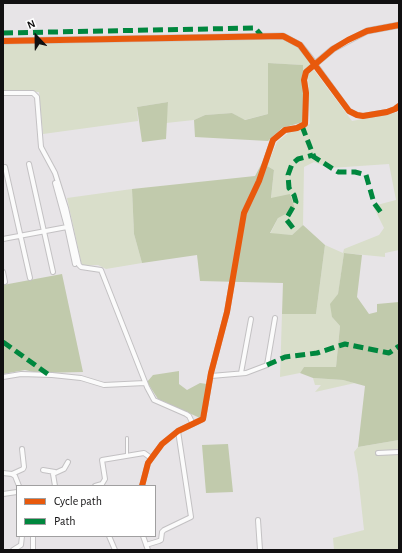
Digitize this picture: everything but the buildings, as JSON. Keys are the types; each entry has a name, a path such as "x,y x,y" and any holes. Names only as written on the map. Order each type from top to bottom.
{"street":[{"path":"142,485 148,463 162,444 178,431 203,419 211,376 227,312 244,212 259,181 273,140 285,130 297,128 305,124 306,94 304,76 308,69 333,48 367,31 399,25"},
{"path":"3,41 283,36 300,45 350,111 357,115 363,116 395,110 399,106"},
{"path":"3,94 33,93 37,97 42,146 55,172 66,208 79,266 81,268 102,270 145,383 154,400 189,416 193,424"},
{"path":"29,164 53,272"},
{"path":"6,167 6,178 22,236 30,278"},
{"path":"55,183 75,264"},
{"path":"3,239 67,227"},
{"path":"3,272 5,282"},
{"path":"211,376 240,373 267,365 275,318"},
{"path":"240,373 251,319"},
{"path":"3,377 21,374 52,375 80,378 104,385 145,383"},
{"path":"143,537 146,549 162,540 162,532 164,530 191,518 178,431"},
{"path":"3,473 12,474 23,469 22,449"},
{"path":"378,453 399,452"},
{"path":"104,484 102,460 144,453 151,458"},
{"path":"42,470 55,472 64,469 68,462"},
{"path":"55,472 53,476 55,485"},
{"path":"12,474 18,479 19,485"},
{"path":"3,494 16,492"},
{"path":"258,520 260,550"},
{"path":"13,550 21,545 22,537"},
{"path":"33,537 33,550"},
{"path":"109,537 115,550"}],"lane":[{"path":"127,438 127,456"}],"green space":[{"path":"281,37 290,39 303,50 311,64 302,74 302,65 268,63 268,114 244,120 232,113 205,115 194,120 166,123 168,102 137,107 138,121 43,134 39,92 3,91 3,44"},
{"path":"268,63 303,65 303,122 282,128 268,141 195,137 194,120 205,115 232,113 245,120 268,114"},
{"path":"314,70 352,121 399,112 399,250 385,253 385,257 344,253 338,295 332,317 340,326 336,367 304,367 300,373 280,377 282,314 316,314 325,245 343,253 344,249 379,235 384,228 373,206 396,200 389,164 330,168 314,162 304,167 303,225 292,235 270,234 278,218 271,199 274,170 267,166 277,142 288,133 310,124 308,74"},
{"path":"168,102 166,139 142,142 137,107"},
{"path":"262,163 274,170 271,198 290,194 295,209 278,218 270,233 292,235 303,225 325,245 316,314 282,314 283,283 200,281 197,255 142,263 134,234 132,189 255,176"},
{"path":"132,189 134,234 142,263 106,269 98,265 82,266 67,198"},
{"path":"344,253 362,255 357,297 369,314 377,312 377,304 399,302 399,440 358,447 365,386 343,380 313,378 300,373 304,367 336,367 340,326 332,317 330,304 338,294"},
{"path":"62,274 83,372 38,373 25,370 3,374 3,285"},
{"path":"179,371 179,384 187,390 200,383 207,384 203,410 200,418 158,399 147,382 153,375"},
{"path":"313,378 343,380 355,383 315,392 321,385 315,385"},
{"path":"399,440 398,550 334,550 333,538 364,530 354,452 358,447"},
{"path":"228,444 233,492 206,493 202,445"}],"marked path":[{"path":"3,33 255,28 261,35"},
{"path":"302,126 314,157 338,172 355,172 366,175 374,203 382,214"},
{"path":"293,228 286,219 296,202 294,195 289,188 288,175 292,164 298,159 313,155"},
{"path":"3,342 49,375"},
{"path":"267,365 285,357 317,353 345,344 389,353 399,346"}],"cycle path":[{"path":"142,485 148,463 162,444 178,431 203,419 211,373 227,312 244,213 259,181 273,140 285,130 297,128 305,124 306,93 304,80 306,72 333,49 348,40 367,31 399,25"},
{"path":"3,41 283,36 300,45 349,111 363,116 387,112 399,106"}]}
